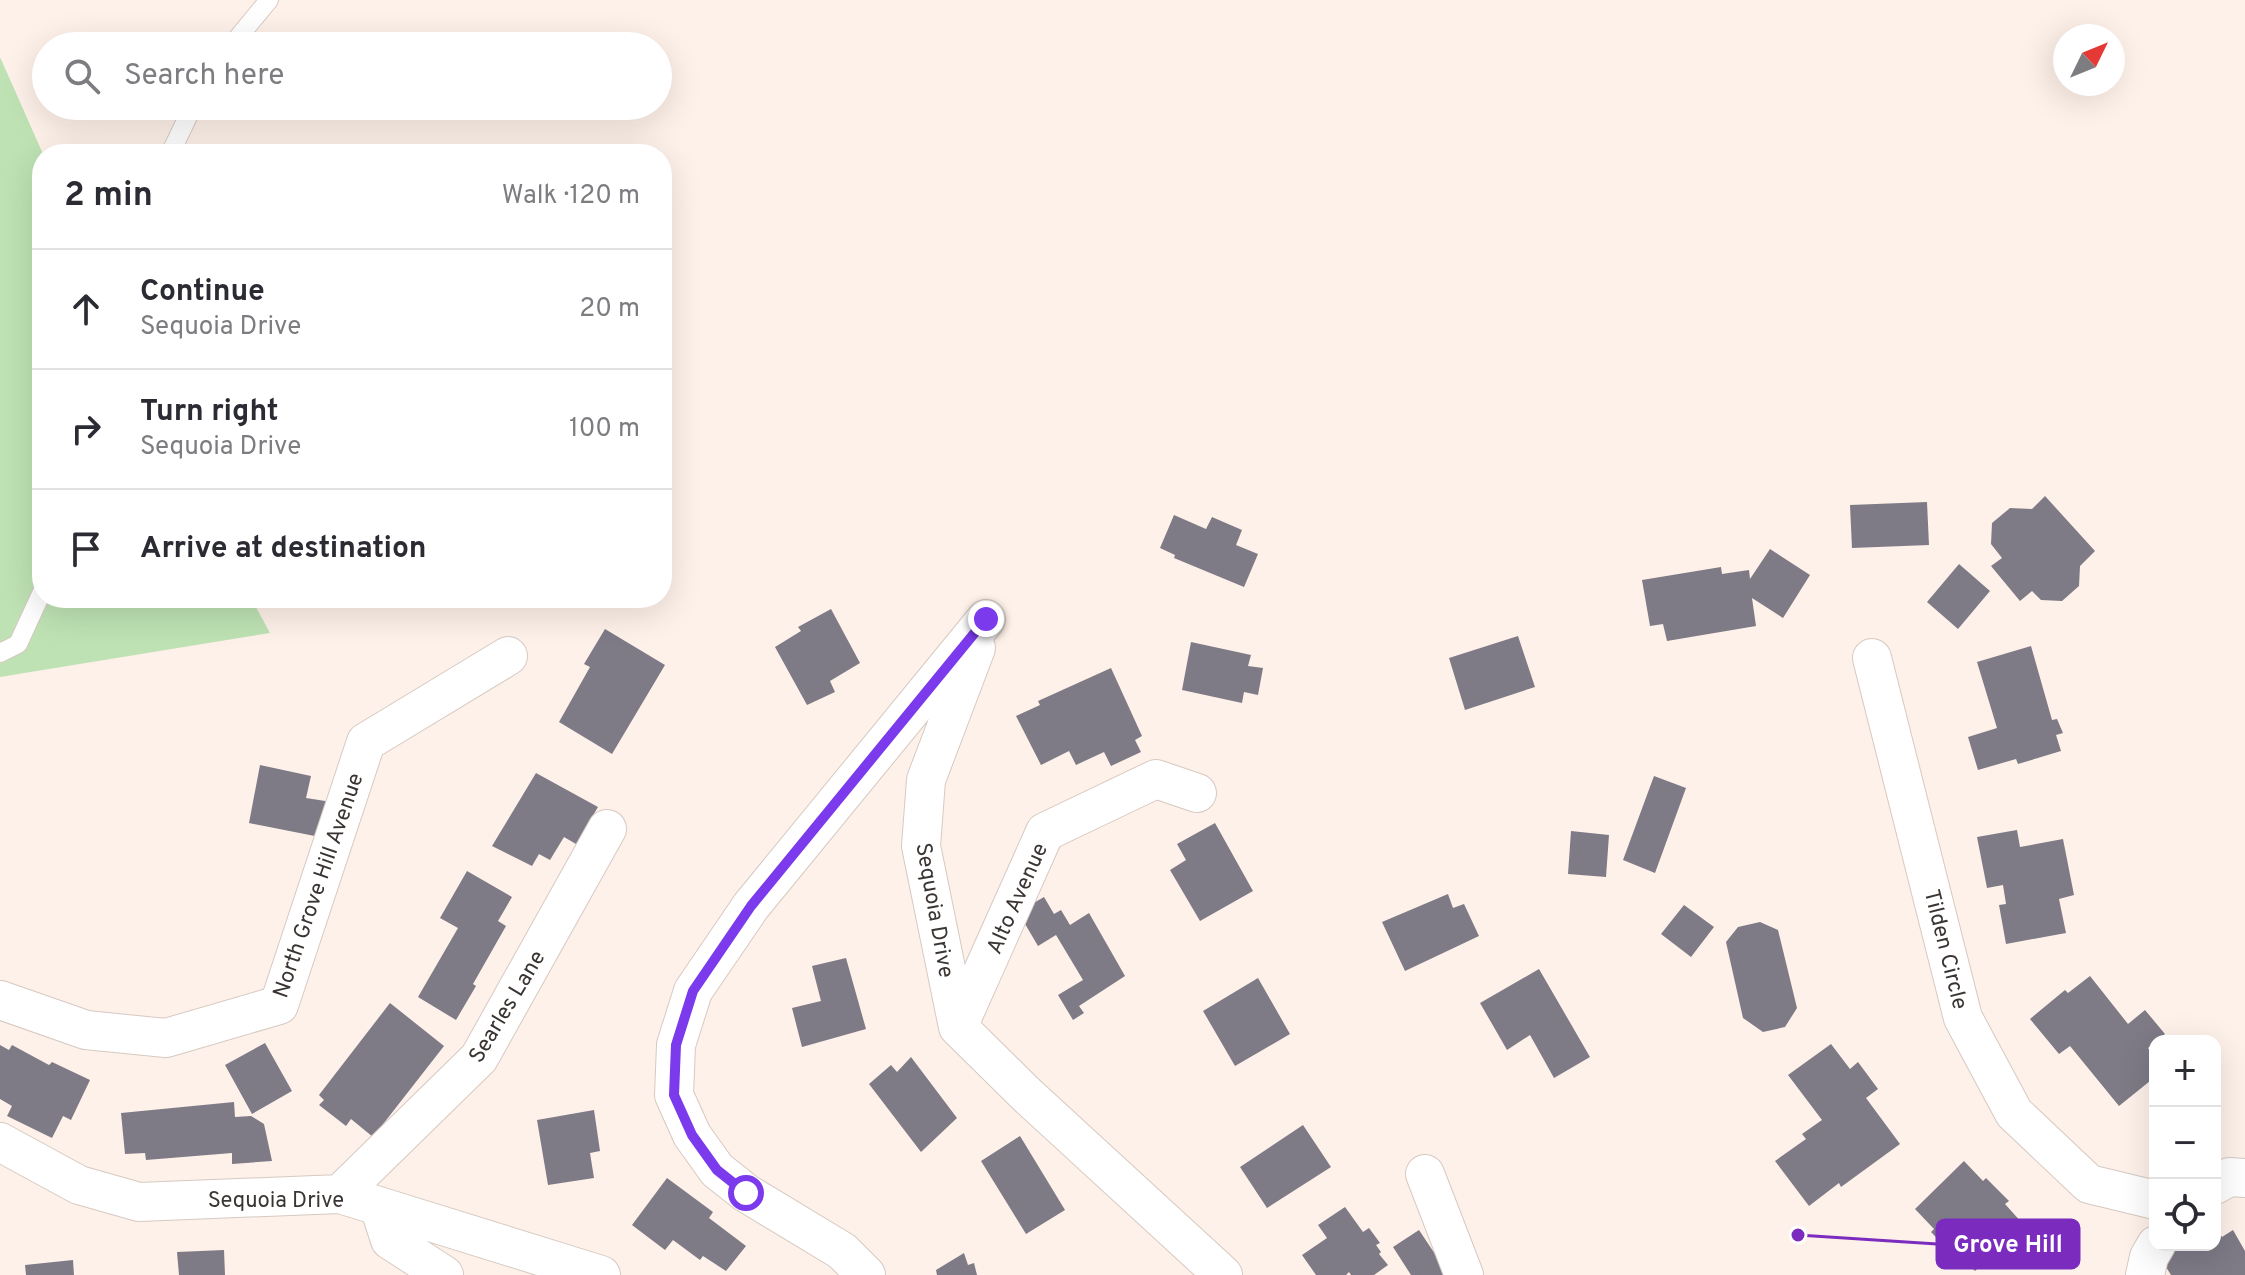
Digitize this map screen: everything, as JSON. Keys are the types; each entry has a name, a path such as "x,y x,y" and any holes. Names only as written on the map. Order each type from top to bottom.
{"street":[{"name":"Sequoia Drive","path":"866,1275 842,1251 746,1193 717,1170 692,1135 674,1095 676,1045 693,991 751,906 986,619 926,780 921,846 958,1027"},
{"name":"North Grove Hill Avenue","path":"0,1000 86,1030 166,1038 279,1005 366,742 508,656"},
{"name":"Tilden Circle","path":"1872,658 1963,1018 2014,1113 2089,1184 2149,1199"},
{"name":"Alto Avenue","path":"958,1027 1045,832 1156,779 1197,793"},
{"name":"Searles Lane","path":"340,1194 479,1058 607,829"},
{"path":"958,1027 1027,1095 1223,1275"},
{"name":"Sequoia Drive","path":"0,1142 79,1185 139,1202 340,1194 601,1275"},
{"path":"1425,1174 1464,1275"},
{"path":"2221,1182 2229,1177 2245,1178"},
{"path":"379,1206 390,1240 444,1275"},
{"path":"2145,1275 2152,1251"}],"lane":[{"path":"243,32 268,1"},
{"path":"175,144 186,120"},
{"path":"0,653 18,644 35,608"}],"green space":[{"path":"0,57 39,144 32,144 32,608 256,608 270,633 0,677"}],"building":[{"path":"2045,496 2095,551 2080,566 2079,586 2062,601 2041,600 2032,591 2020,601 1991,566 2002,558 1991,544 1992,523 2010,508 2032,509"},
{"path":"1927,502 1929,545 1852,548 1850,505"},
{"path":"1174,515 1206,529 1212,517 1242,530 1236,545 1258,554 1244,587 1174,558 1175,555 1160,548"},
{"path":"1770,549 1810,575 1783,618 1752,598 1756,626 1667,641 1663,624 1650,626 1642,580 1721,567 1722,574 1749,570 1750,579"},
{"path":"1959,564 1990,591 1958,629 1927,602"},
{"path":"831,609 860,663 830,681 835,692 807,705 775,647 801,631 798,627"},
{"path":"605,629 665,665 612,754 559,722 590,667 584,664"},
{"path":"1518,636 1535,687 1465,710 1449,658"},
{"path":"1191,642 1251,655 1248,666 1263,668 1258,695 1244,692 1242,703 1182,690"},
{"path":"2031,646 2052,720 2057,719 2063,733 2056,735 2061,751 2018,764 2016,759 1978,770 1968,737 1997,728 1977,662"},
{"path":"1111,668 1142,736 1135,740 1141,752 1111,766 1104,752 1076,765 1069,751 1041,765 1016,716 1040,705 1038,701"},
{"path":"260,765 311,776 306,798 338,803 330,839 249,823"},
{"path":"536,773 598,807 576,844 564,837 550,860 539,854 532,866 492,846"},
{"path":"1654,776 1686,788 1655,873 1623,860"},
{"path":"1215,823 1253,891 1200,921 1170,870 1186,860 1177,844"},
{"path":"2017,830 2020,847 2063,839 2074,895 2059,899 2066,933 2006,944 1999,905 2006,904 2003,885 1987,888 1977,837"},
{"path":"1571,831 1609,835 1606,877 1568,874"},
{"path":"467,871 512,897 498,921 506,926 456,1020 418,997 458,928 440,918"},
{"path":"1448,894 1453,908 1464,904 1479,936 1405,971 1382,922"},
{"path":"1044,897 1054,914 1061,910 1070,925 1089,913 1125,976 1079,1006 1084,1013 1073,1020 1058,995 1083,980 1056,935 1038,946 1018,912"},
{"path":"1684,905 1714,927 1691,957 1661,934"},
{"path":"1760,922 1778,930 1797,1008 1785,1027 1763,1032 1743,1018 1726,942 1738,927"},
{"path":"846,958 866,1029 802,1047 792,1008 821,1001 812,966"},
{"path":"1539,969 1590,1057 1554,1078 1530,1035 1507,1050 1480,1003"},
{"path":"2090,976 2128,1024 2145,1010 2165,1034 2149,1035 2149,1082 2119,1106 2070,1046 2059,1054 2030,1019 2065,990 2068,993"},
{"path":"1258,978 1290,1034 1235,1066 1203,1011"},
{"path":"390,1003 444,1046 373,1137 351,1119 346,1126 319,1105 324,1100 319,1095"},
{"path":"265,1043 292,1091 252,1114 225,1065"},
{"path":"1831,1044 1850,1069 1858,1062 1878,1089 1866,1098 1900,1144 1809,1206 1775,1161 1806,1139 1802,1134 1822,1120 1788,1075"},
{"path":"0,1045 9,1050 12,1045 49,1065 52,1062 90,1080 71,1120 63,1116 52,1138 7,1116 12,1106 0,1099"},
{"path":"911,1057 957,1118 921,1152 869,1084 891,1065 897,1072"},
{"path":"234,1102 235,1117 251,1116 264,1124 272,1161 232,1164 232,1153 146,1160 145,1153 125,1154 121,1113"},
{"path":"594,1110 600,1151 590,1153 594,1178 548,1185 537,1120"},
{"path":"1303,1125 1331,1167 1267,1208 1240,1167"},
{"path":"1020,1136 1065,1210 1026,1234 981,1161"},
{"path":"1964,1161 2009,1201 2005,1204 2023,1224 1975,1271 1955,1251 1952,1254 1915,1209"},
{"path":"667,1178 713,1212 709,1218 746,1246 726,1271 703,1256 700,1260 673,1240 665,1250 632,1225"},
{"path":"1345,1207 1363,1232 1369,1228 1380,1243 1376,1245 1381,1252 1379,1254 1388,1265 1374,1275 1351,1275 1349,1272 1346,1275 1316,1275 1302,1255 1327,1238 1318,1225"},
{"path":"1419,1230 1449,1275 1411,1275 1393,1247"},
{"path":"2233,1230 2245,1251 2245,1275 2171,1275 2158,1254 2162,1251 2221,1251 2221,1235"},
{"path":"224,1250 225,1275 179,1275 177,1252"},
{"path":"964,1253 968,1265 974,1263 977,1275 937,1275 936,1270"},
{"path":"73,1260 74,1275 26,1275 25,1265"}],"place":[{"name":"Grove Hill","path":"1798,1235"}],"route":[{"path":"746,1193 717,1170 692,1135 674,1095 676,1045 693,991 751,906 986,619"}]}
